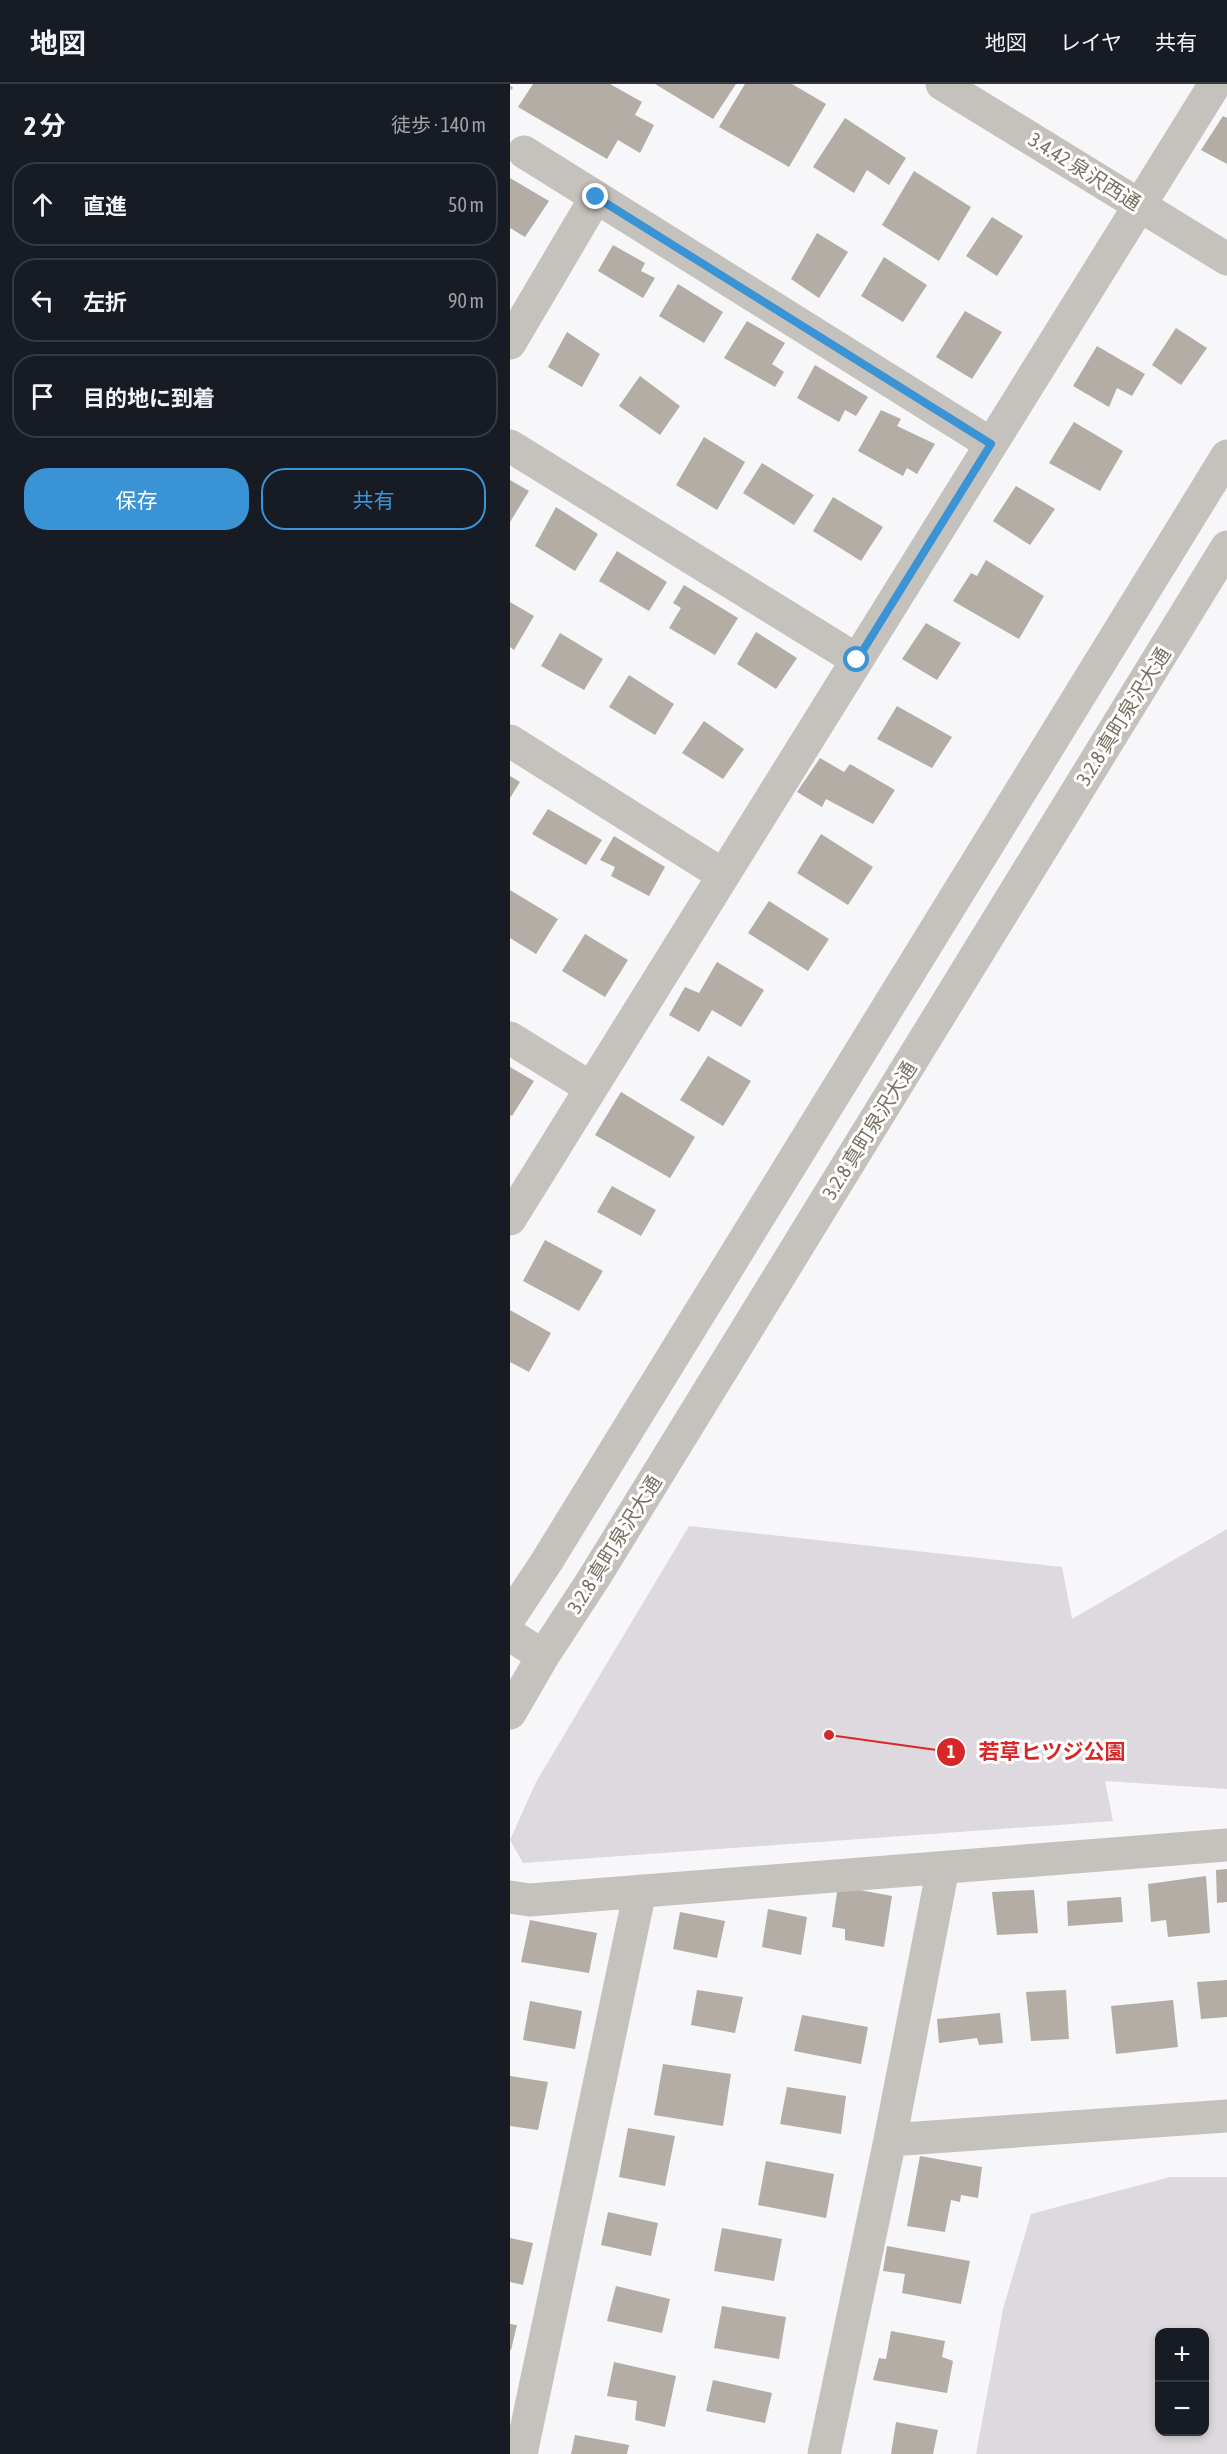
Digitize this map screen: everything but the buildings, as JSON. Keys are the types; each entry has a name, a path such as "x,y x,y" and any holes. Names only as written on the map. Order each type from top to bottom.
{"street":[{"name":"3.4.42 泉沢西通","path":"942,84 1227,259"},
{"path":"510,1219 1215,84"},
{"path":"524,153 991,444"},
{"path":"510,343 596,197"},
{"path":"510,447 857,660"},
{"path":"510,1617 553,1551 1227,456"},
{"name":"3.2.8 真町泉沢大通","path":"510,1713 1227,547"},
{"path":"510,741 723,875"},
{"path":"510,1038 591,1088"},
{"path":"510,1635 543,1656"},
{"path":"510,1897 530,1900 1227,1845"},
{"path":"824,2454 890,2140 943,1868"},
{"path":"521,2454 640,1891"},
{"path":"890,2140 1227,2116"}],"path":[{"path":"510,89 513,84"}],"shaded area":[{"path":"689,1526 1062,1567 1072,1619 1227,1529 1227,1789 1105,1781 1113,1821 523,1863 510,1840 536,1782"},
{"path":"1170,2177 1227,2177 1227,2454 976,2454 1003,2309 1031,2214"}],"place":[{"name":"若草ヒツジ公園","path":"829,1735"}],"route":[{"path":"596,197 991,444 857,660"}]}
